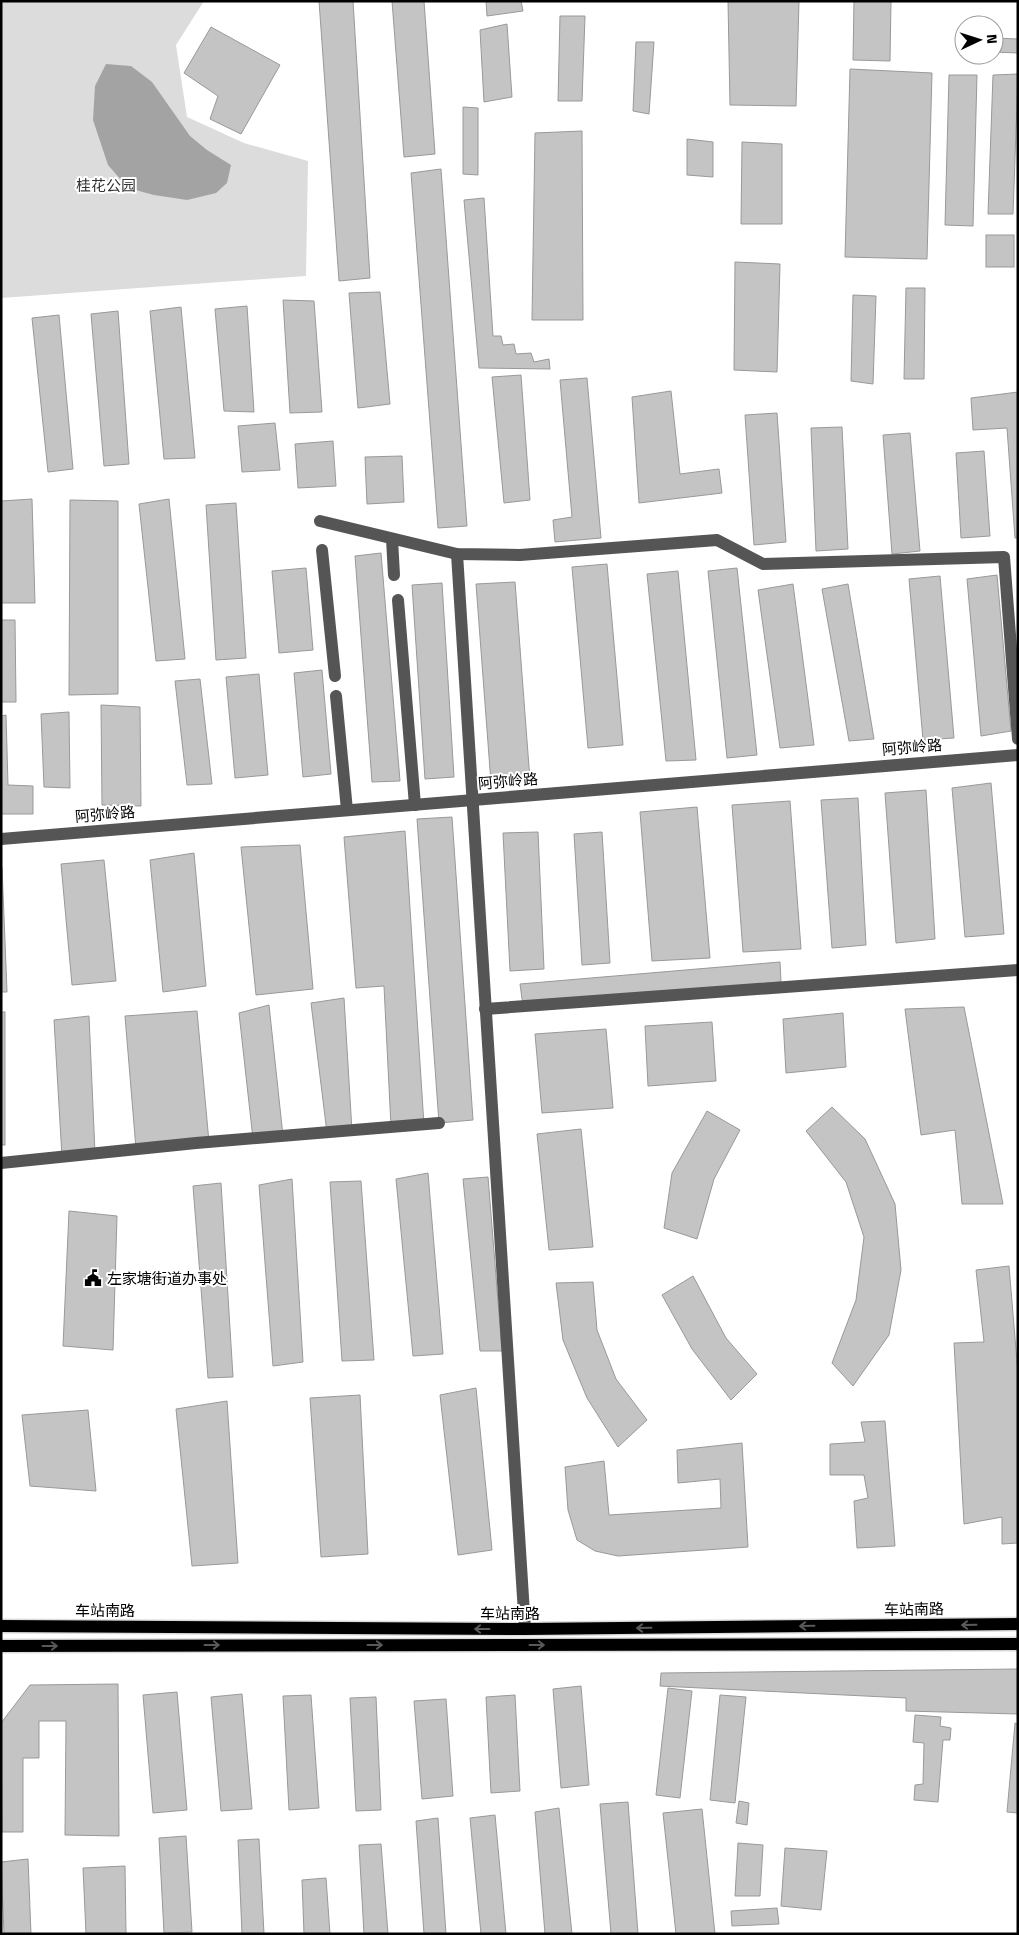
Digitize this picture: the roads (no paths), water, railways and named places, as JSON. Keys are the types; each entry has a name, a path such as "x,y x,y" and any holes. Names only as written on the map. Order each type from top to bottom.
{"main road":[{"name":"车站南路","path":"1,1626 525,1629 1018,1624"},
{"path":"1,1646 1018,1644"}],"street":[{"path":"320,520 457,554 520,555 717,540 764,564 1004,557 1018,739"},
{"path":"392,539 394,575"},
{"path":"322,550 335,676"},
{"path":"457,554 525,1629"},
{"path":"398,600 415,805"},
{"path":"336,696 347,810"},
{"name":"阿弥岭路","path":"1,840 1018,755"},
{"path":"485,1009 1018,970"},
{"path":"1,1163 209,1142 439,1123"}],"place":[{"name":"左家塘街道办事处","path":"93,1278"}],"park label":[{"name":"桂花公园","path":"106,185"}]}
